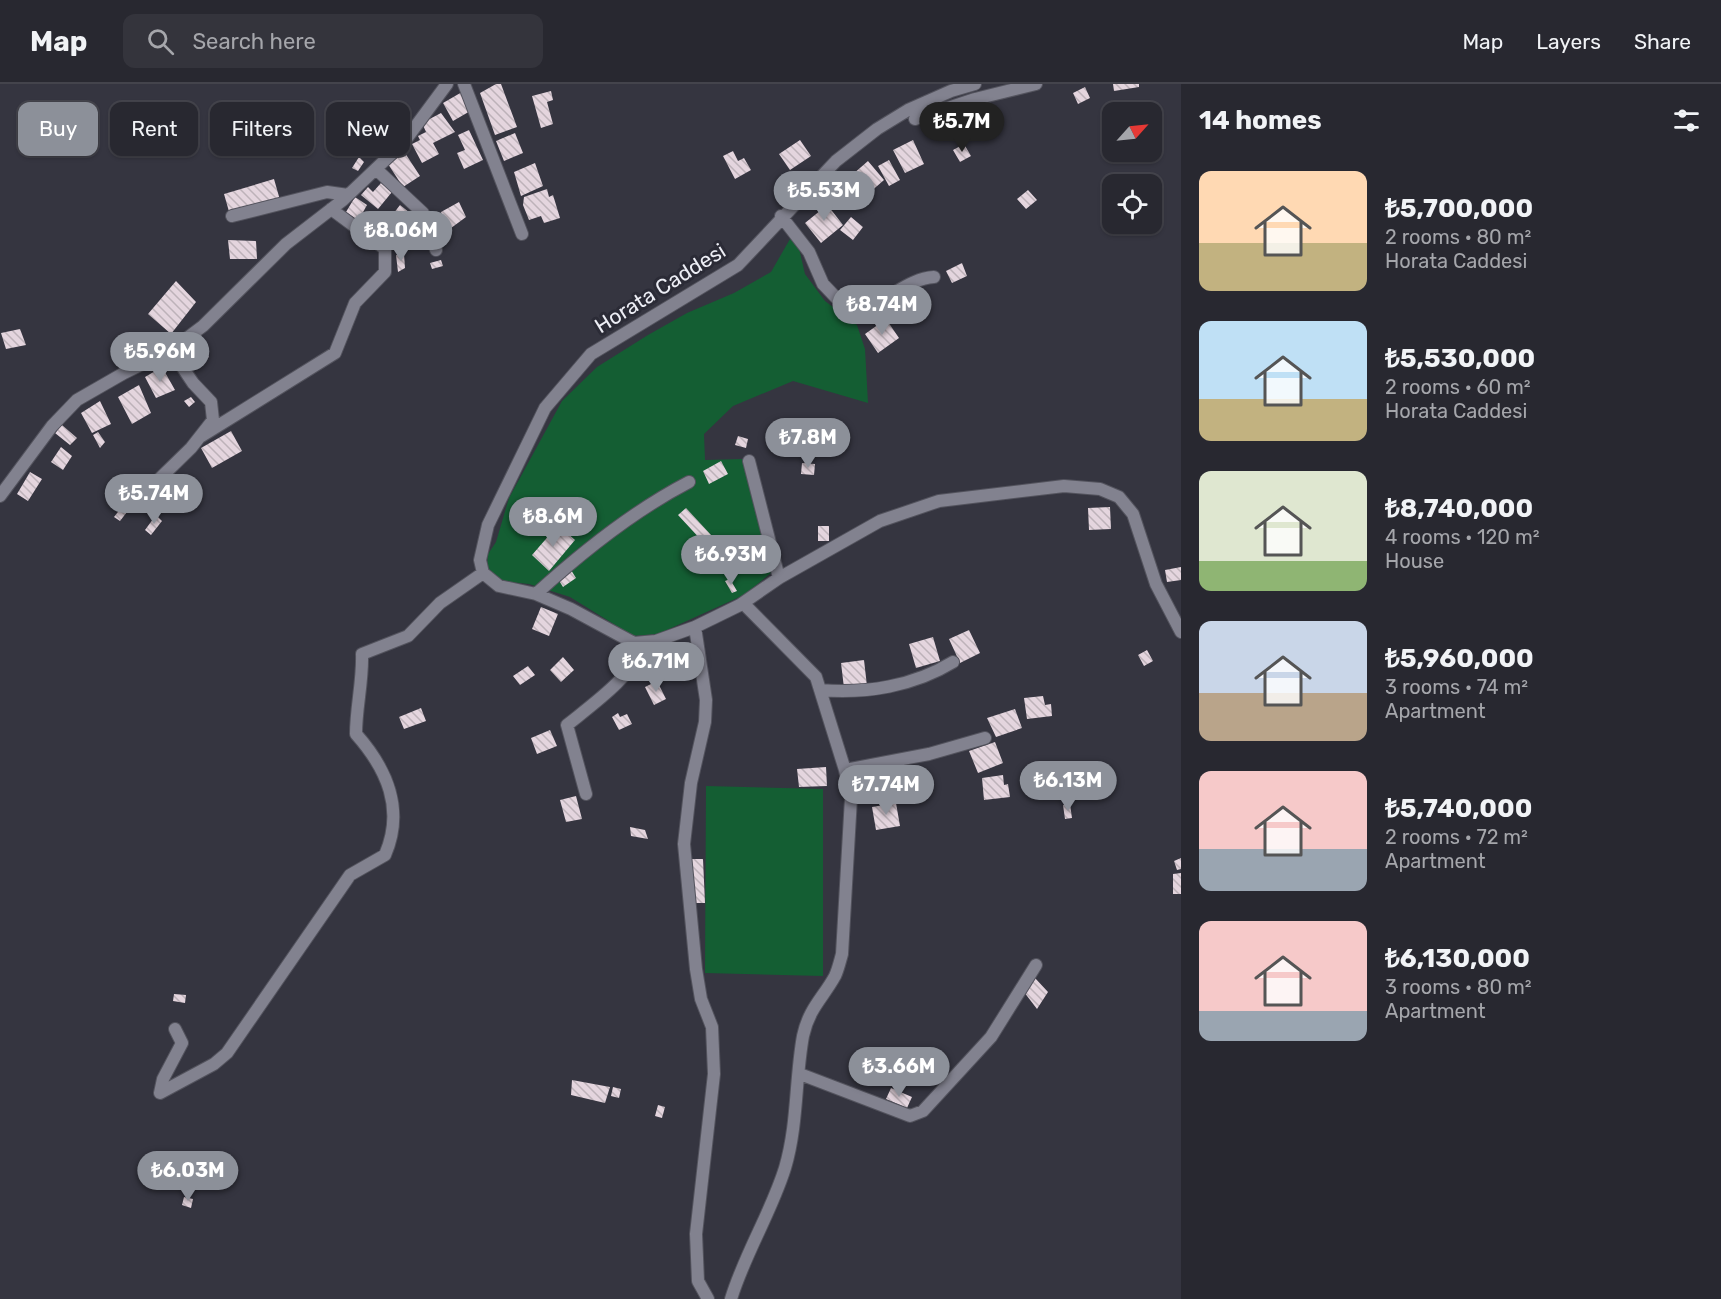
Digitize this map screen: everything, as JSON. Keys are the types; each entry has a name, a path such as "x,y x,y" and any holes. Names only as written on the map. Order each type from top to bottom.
{"street":[{"path":"0,496 52,426 77,400 124,372 171,350 203,326 286,244 348,195 404,142 447,84"},
{"path":"464,84 522,234"},
{"name":"Horata Caddesi","path":"483,573 480,560 488,525 545,408 591,354 738,265 781,216 836,161 877,129 908,110 951,91 975,84"},
{"path":"915,120 975,99 1036,84"},
{"path":"376,169 423,213 436,250"},
{"path":"232,216 327,192 348,195"},
{"path":"200,436 334,353 355,303 385,272 385,249 331,209"},
{"path":"781,216 809,252 823,284 846,308 870,306 914,282 934,277"},
{"path":"149,489 213,420 211,402 193,383 171,350"},
{"path":"749,461 779,578"},
{"path":"536,594 567,566 651,501 689,482"},
{"path":"175,1029 182,1043 163,1079 160,1093 214,1064 227,1053 350,875 385,855 395,823 389,788 371,751 356,734 356,710 363,675 363,654 408,636 440,603 483,573 499,586 536,594 571,609 634,644 695,627 743,603 779,578 880,521 939,501 1064,486 1100,489 1119,497 1132,514 1156,584 1181,632"},
{"path":"730,1299 752,1243 773,1202 793,1138 803,1036 815,1002 836,975 842,954 851,798 845,770 816,677 743,603"},
{"path":"695,627 706,700 705,722 690,783 684,844 696,969 701,999 712,1027 714,1074 696,1234 698,1281 708,1299"},
{"path":"586,794 567,725 609,692 640,657 647,642"},
{"path":"820,690 880,689 943,668 953,662"},
{"path":"845,770 929,754 985,738"},
{"path":"800,1074 910,1116 923,1110 991,1037 1036,965"}],"green space":[{"path":"790,239 798,244 805,274 825,301 857,325 865,349 868,403 793,381 733,406 704,434 705,460 743,459 771,573 744,595 658,634 633,636 570,597 529,584 502,581 492,574 487,565 488,554 496,542 509,498 562,401 597,367 648,335 687,313 734,293 771,272"},
{"path":"706,786 823,789 823,976 705,973"}],"building":[{"path":"496,84 501,84 517,127 495,135 480,93"},
{"path":"1113,84 1139,84 1139,87 1114,91"},
{"path":"1085,87 1090,98 1078,104 1073,93"},
{"path":"551,91 553,100 547,102 553,124 541,128 532,96"},
{"path":"462,92 472,110 453,121 443,103"},
{"path":"441,113 455,132 433,143 439,154 422,163 412,144 420,140 418,136 426,132 422,123"},
{"path":"469,130 483,160 464,169 457,153 465,150 458,135"},
{"path":"515,133 523,153 504,161 496,141"},
{"path":"800,140 811,156 790,170 779,154"},
{"path":"913,140 924,164 905,173 893,150"},
{"path":"964,144 971,156 960,162 953,150"},
{"path":"733,151 738,161 744,158 751,170 735,179 723,156"},
{"path":"400,156 407,156 420,176 403,187 388,164"},
{"path":"359,157 364,162 358,171 352,168"},
{"path":"889,160 900,180 889,186 878,166"},
{"path":"868,161 884,180 853,207 837,188"},
{"path":"535,163 543,186 521,196 514,172"},
{"path":"274,179 280,200 230,215 224,194"},
{"path":"381,183 392,192 378,209 361,195 368,187 373,192"},
{"path":"547,189 549,197 553,195 560,218 544,223 541,216 529,220 523,205 524,197"},
{"path":"1028,190 1037,200 1026,209 1017,199"},
{"path":"355,197 367,205 362,214 366,217 362,223 346,212"},
{"path":"822,198 843,225 821,243 805,223 821,210 816,203"},
{"path":"459,202 466,217 447,231 441,212"},
{"path":"400,205 415,217 402,234 387,222"},
{"path":"851,217 863,227 853,240 840,230"},
{"path":"228,240 256,241 257,259 230,259"},
{"path":"404,254 405,268 398,272 396,255"},
{"path":"441,260 443,266 432,269 430,263"},
{"path":"962,263 967,276 952,283 946,271"},
{"path":"176,281 196,302 171,334 148,314"},
{"path":"886,319 899,338 878,353 865,334"},
{"path":"20,329 26,345 6,349 1,333"},
{"path":"199,340 209,357 191,368 181,353"},
{"path":"162,367 175,390 156,398 145,377"},
{"path":"139,385 151,413 132,424 118,397"},
{"path":"191,397 195,402 189,407 184,401"},
{"path":"100,401 111,424 92,433 81,413"},
{"path":"62,425 77,438 70,445 55,433"},
{"path":"231,431 242,451 212,468 201,448"},
{"path":"98,432 105,442 100,448 93,435"},
{"path":"738,436 748,439 746,448 735,445"},
{"path":"61,447 72,456 63,470 51,462"},
{"path":"721,461 728,474 709,484 703,471"},
{"path":"802,463 815,464 814,475 801,474"},
{"path":"30,472 42,479 28,501 17,494"},
{"path":"138,483 149,492 134,509 123,499"},
{"path":"1110,507 1111,529 1089,530 1088,508"},
{"path":"121,508 127,512 120,521 114,517"},
{"path":"686,508 712,536 704,543 678,515"},
{"path":"156,515 162,521 151,535 145,530"},
{"path":"558,525 575,540 549,571 532,555"},
{"path":"818,526 829,526 829,541 818,541"},
{"path":"1181,567 1181,580 1167,582 1165,570"},
{"path":"571,570 576,578 563,587 558,579"},
{"path":"730,579 737,591 732,593 725,581"},
{"path":"541,607 558,614 549,636 532,629"},
{"path":"969,630 980,653 960,663 949,639"},
{"path":"933,637 940,661 916,668 909,644"},
{"path":"1147,650 1153,661 1144,666 1138,655"},
{"path":"563,657 574,670 561,682 550,670"},
{"path":"864,660 867,686 844,688 841,663"},
{"path":"528,666 535,675 520,685 513,676"},
{"path":"657,681 666,699 654,705 645,687"},
{"path":"1043,696 1045,705 1051,704 1052,716 1027,719 1024,698"},
{"path":"421,708 426,721 404,729 399,717"},
{"path":"1015,709 1022,728 996,737 987,718"},
{"path":"618,713 620,717 627,714 632,724 619,730 612,717"},
{"path":"550,730 557,746 537,754 531,738"},
{"path":"995,742 1003,763 978,773 969,751"},
{"path":"826,767 827,786 799,787 797,769"},
{"path":"1003,775 1004,785 1008,784 1010,797 984,800 982,778"},
{"path":"576,796 582,819 566,822 560,800"},
{"path":"896,803 900,826 876,830 872,807"},
{"path":"1070,804 1072,818 1065,819 1063,805"},
{"path":"630,827 645,830 648,839 631,836"},
{"path":"1181,858 1181,869 1177,870 1174,861"},
{"path":"690,859 703,859 705,903 691,903"},
{"path":"1181,873 1181,894 1173,894 1173,874"},
{"path":"1035,978 1048,992 1037,1009 1024,992"},
{"path":"174,994 186,995 185,1003 173,1001"},
{"path":"572,1080 610,1087 605,1103 571,1095"},
{"path":"613,1087 621,1089 619,1098 611,1096"},
{"path":"891,1088 912,1097 907,1108 886,1099"},
{"path":"658,1105 665,1107 662,1118 655,1116"},
{"path":"184,1197 193,1199 191,1208 182,1205"}]}
